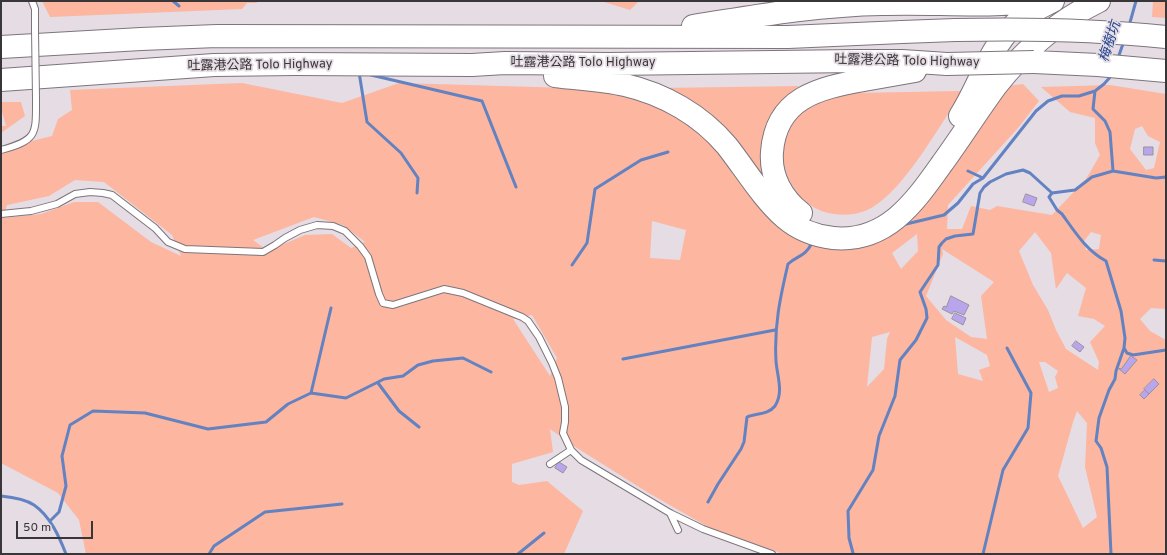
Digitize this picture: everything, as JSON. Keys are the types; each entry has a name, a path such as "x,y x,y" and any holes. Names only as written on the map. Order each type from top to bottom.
{"highway":[{"path":"647,37 685,28 799,10 876,4 1005,4 1036,1"},
{"path":"902,67 821,89 801,99 785,114 775,134 771,159 776,182 782,193 803,215 827,225 859,225 875,218 894,205 918,178 962,113 994,51 1002,39 1013,26 1022,19 1035,10 1053,1"},
{"path":"472,65 615,83 662,97 696,118 719,137 776,209 800,229 823,237 838,239 854,238 884,228 904,212 924,190 997,86 1033,45 1078,11 1099,1"},
{"name":"吐露港公路 Tolo Highway","path":"1,47 141,38 217,36 788,37 969,29 1099,31 1166,37"},
{"name":"吐露港公路 Tolo Highway","path":"1,80 214,65 303,64 472,65 505,63 902,67 947,64 1034,62 1098,65 1166,71"}],"lane":[{"path":"1,150 22,144 33,135 36,122 35,9 32,1"},
{"path":"1,214 31,211 57,204 75,194 102,192 112,195 155,228 168,242 185,249 263,252 300,230 317,224 333,226 345,231 360,246 368,257 383,303 393,305 444,289 463,294 522,317 528,321 539,337 558,378 564,407 565,422 563,433 571,450 581,460 670,513 703,529 772,554"},
{"path":"550,464 571,450"},
{"path":"670,513 678,530"}],"shaded area":[{"path":"42,1 259,1 256,3 247,3 242,9 50,17"},
{"path":"601,1 639,1 630,10"},
{"path":"1153,1 1166,1 1166,18 1152,17"},
{"path":"242,83 342,103 399,83 604,89 650,101 699,130 770,214 863,244 1007,86 1023,84 1039,101 1018,128 948,205 947,229 962,229 971,206 990,210 997,206 1052,215 1086,179 1100,155 1095,143 1095,118 1070,112 1041,87 1110,85 1166,94 1166,309 1151,308 1140,319 1150,331 1166,340 1166,554 784,554 715,531 647,492 577,448 550,429 553,452 512,464 512,482 519,485 547,481 583,511 564,554 86,554 79,520 58,493 1,463 1,147 7,147 52,136 58,119 72,110 70,90","holes":["1142,126 1148,136 1160,142 1154,168 1146,170 1130,149 1135,129","75,180 104,182 172,235 181,256 151,242 98,202 74,202 41,214 3,218 7,205 49,196","314,217 343,225 365,242 351,248 332,234 305,235 268,251 253,240","652,221 686,230 680,260 650,258","1035,232 1051,253 1056,289 1067,273 1086,288 1078,316 1094,319 1105,326 1090,342 1099,362 1098,370 1066,349 1048,310 1033,285 1019,251","1091,232 1101,235 1099,249 1086,250 1084,241","917,234 918,251 901,269 892,253","942,249 994,282 981,296 987,339 971,337 946,320 926,296 943,254","532,315 557,358 550,376 513,319","890,332 887,339 884,369 867,387 872,337","955,337 987,355 990,366 979,370 983,381 958,374","1039,362 1045,362 1058,371 1055,377 1058,388 1049,392","1077,411 1087,423 1085,467 1097,517 1083,528 1058,476"]},
{"path":"799,86 778,106 765,128 761,153 761,167 764,182 660,88"},
{"path":"961,91 956,102 929,144 907,174 885,198 873,207 854,214 834,214 818,209 804,200 794,188 787,174 784,159 784,143 790,128 800,114 818,102 854,93"},
{"path":"1,102 21,102 25,116 1,133 1,126 6,126 1,108"}],"building":[{"path":"1144,147 1153,147 1153,155 1144,155"},
{"path":"1026,194 1037,198 1034,206 1023,202"},
{"path":"951,296 969,305 964,315 954,311 952,314 942,309 944,306 946,307"},
{"path":"955,313 966,318 963,325 952,319"},
{"path":"1076,341 1084,347 1080,352 1072,346"},
{"path":"1131,356 1137,360 1125,374 1118,368 1121,369"},
{"path":"1154,379 1159,384 1149,394 1144,389"},
{"path":"1145,390 1149,394 1144,399 1140,395"},
{"path":"559,462 567,467 563,473 555,468"}],"waterway":[{"path":"173,1 179,6"},
{"name":"梅樹坑","path":"1129,26 1136,1"},
{"name":"梅樹坑","path":"1118,58 1124,41"},
{"path":"359,72 367,122 401,153 418,178 417,193"},
{"path":"371,75 482,101 516,187"},
{"path":"853,553 849,538 848,511 873,470 879,436 895,396 900,360 916,340 927,318 926,309 920,292 938,265 939,247 946,239 955,236 973,234 980,193 990,182 1006,174 1023,170 1030,173 1052,193 1075,190 1092,177 1113,171 1110,132 1105,121 1093,109 1095,91 1112,75"},
{"path":"902,225 944,215 958,203 973,184 983,178 1036,111 1048,101 1062,96 1079,96 1095,91"},
{"path":"572,265 587,243 595,189 641,160 668,152"},
{"path":"968,171 983,178"},
{"path":"1113,171 1156,178 1166,177"},
{"path":"1052,193 1049,197 1057,210 1062,214 1076,234 1093,252 1106,261 1121,311 1125,338 1124,348 1116,371 1115,379 1109,390 1099,418 1096,441 1101,448 1107,467 1111,554"},
{"path":"708,502 741,449 744,442 747,417 769,411 778,401 780,390 776,361 776,336 778,312 785,276 788,264 804,254 812,243 814,243"},
{"path":"1154,260 1166,261"},
{"path":"311,393 331,308"},
{"path":"623,359 775,330"},
{"path":"983,554 1003,470 1028,428 1031,393 1007,348"},
{"path":"1124,348 1127,353 1133,355 1166,350"},
{"path":"50,521 59,512 66,486 62,456 70,425 93,411 145,413 208,429 266,422 288,404 311,393 346,398 384,379 403,376 418,365 433,361 463,358 491,372"},
{"path":"378,383 399,411 419,427"},
{"path":"1,496 26,501 40,510 53,527 66,554"},
{"path":"209,554 214,546 265,512 342,504"},
{"path":"518,554 544,533"}]}
